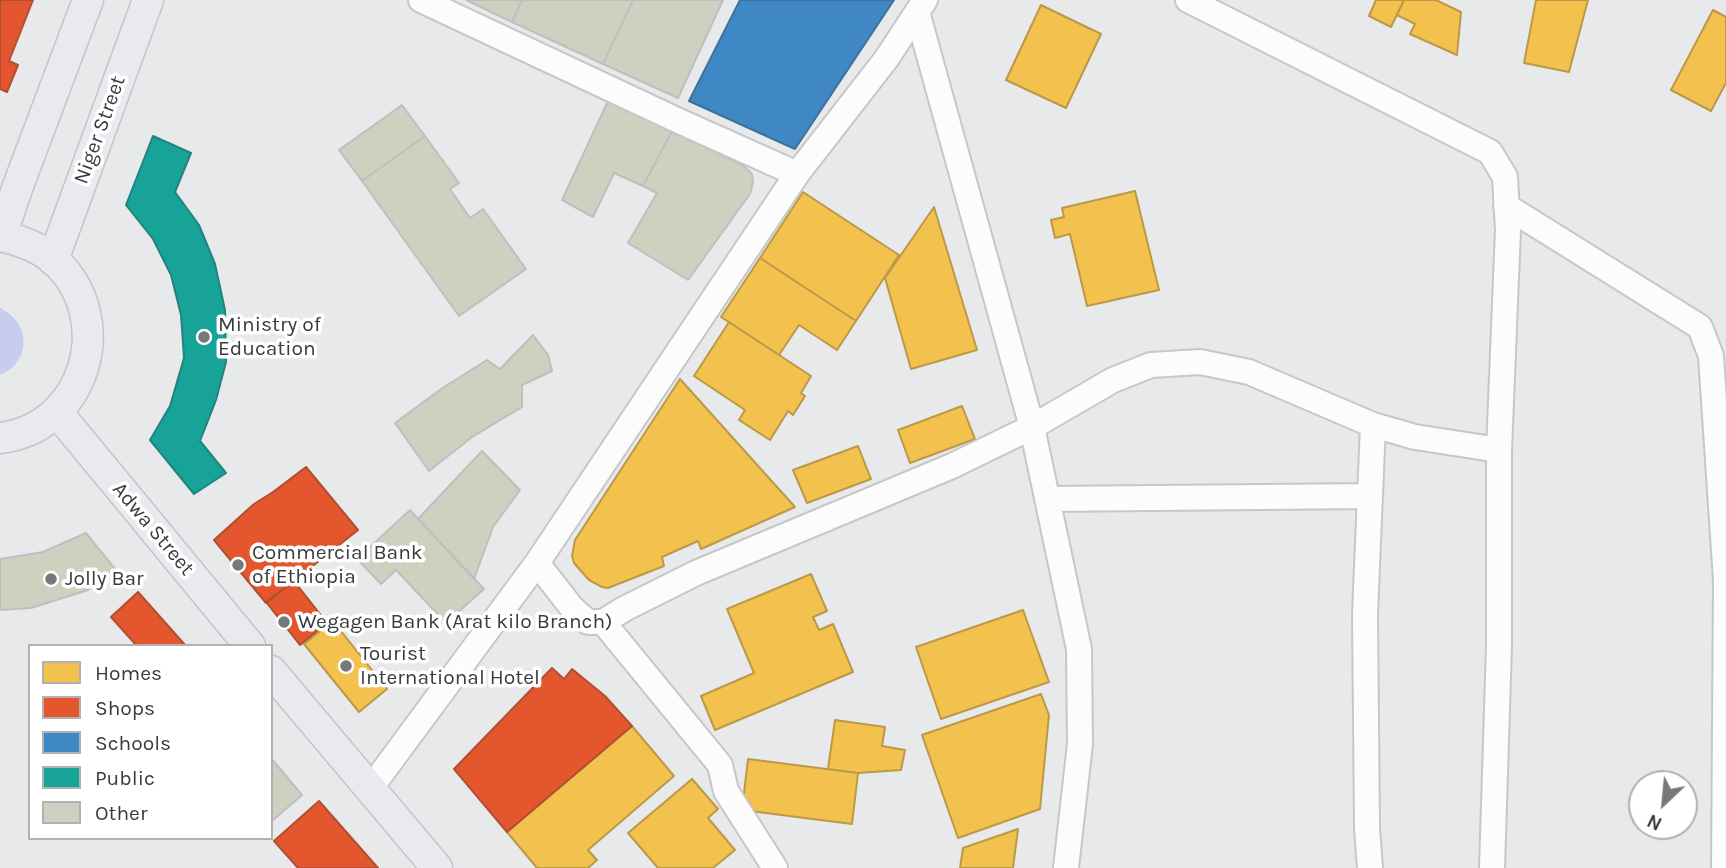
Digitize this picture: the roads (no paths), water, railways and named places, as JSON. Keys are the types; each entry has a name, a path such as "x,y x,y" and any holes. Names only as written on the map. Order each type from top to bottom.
{"main road":[{"path":"0,438 32,429 57,412 75,388 86,361 88,332 82,302 68,275 40,250 1,236 88,0"},
{"name":"Niger Street","path":"53,260 148,0"},
{"name":"Adwa Street","path":"57,412 248,644"},
{"path":"273,673 437,868"}],"street":[{"path":"421,0 797,174"},
{"path":"1188,0 1490,152 1505,177 1508,230 1499,450 1499,646 1492,868"},
{"path":"370,789 537,562 797,174 887,58 921,6"},
{"path":"921,6 1032,427 1079,649 1080,744 1066,868"},
{"path":"1506,206 1700,327 1711,356 1726,581 1724,868"},
{"path":"537,562 572,608 588,622 603,622 696,573 952,466 1032,427 1113,380 1151,365 1200,362 1249,372 1373,425 1415,437 1499,450"},
{"path":"1370,868 1367,828 1365,614 1373,425"},
{"path":"1048,499 1370,496"},
{"path":"603,622 720,765 726,791 775,868"}],"place":[{"name":"Ministry of Education","path":"204,337"},
{"name":"Commercial Bank of Ethiopia","path":"238,565"},
{"name":"Jolly Bar","path":"51,579"},
{"name":"Wegagen Bank (Arat kilo Branch)","path":"284,622"},
{"name":"Tourist International Hotel","path":"346,666"}]}
